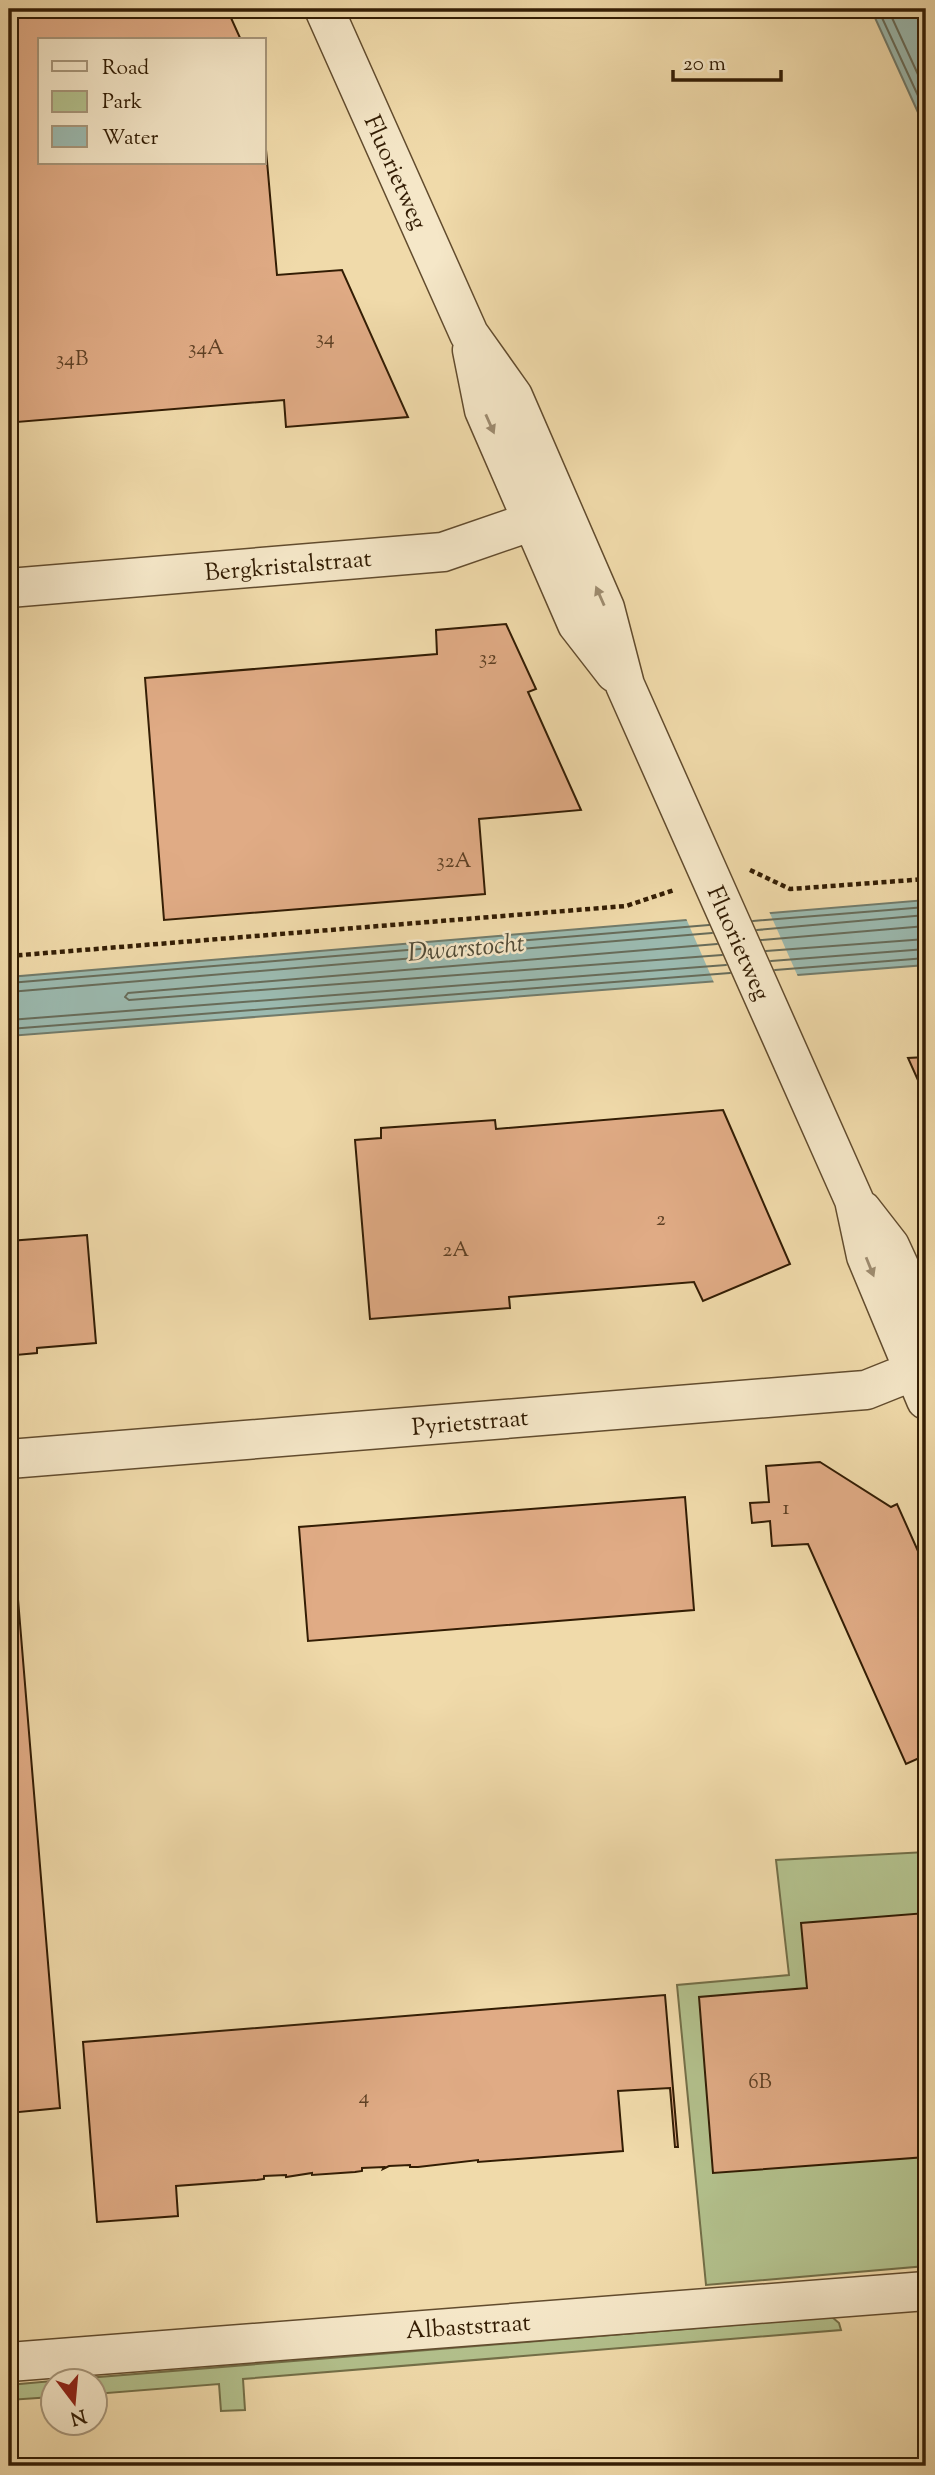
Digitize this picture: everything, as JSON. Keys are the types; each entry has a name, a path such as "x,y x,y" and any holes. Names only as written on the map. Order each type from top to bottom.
{"street":[{"name":"Fluorietweg","path":"324,9 469,334 513,396 547,516 605,608 625,685 854,1200 866,1256 922,1379"},
{"name":"Bergkristalstraat","path":"9,588 443,552 547,516"},
{"name":"Fluorietweg","path":"854,1200 890,1246 926,1324"},
{"name":"Pyrietstraat","path":"9,1460 866,1390 922,1379"},
{"name":"Albaststraat","path":"9,2362 926,2291"}],"path":[{"path":"9,956 626,906 717,893 747,869 790,889 926,879"}],"green space":[{"path":"926,1852 926,2266 706,2285 677,1985 789,1975 776,1860"},
{"path":"832,2317 839,2323 841,2330 243,2379 245,2410 221,2411 219,2384 108,2393 108,2376"},
{"path":"38,2382 38,2398 9,2400 9,2385"}],"water":[{"path":"871,9 926,9 926,130"},
{"name":"Dwarstocht","path":"926,900 926,965 9,1036 9,977"}],"pier":[{"path":"768,909 799,979 715,985 685,916"}],"building":[{"path":"60,9 227,9 240,38 38,38 38,164 266,164 266,150 277,275 342,270 408,417 286,427 284,400 17,422 9,320 9,13"},
{"path":"506,624 536,689 528,692 581,810 479,819 485,894 164,920 145,678 437,654 436,630"},
{"path":"926,1057 926,1098 908,1058"},
{"path":"723,1110 790,1264 703,1301 694,1282 509,1297 510,1308 370,1319 355,1140 381,1138 381,1128 495,1120 496,1129"},
{"path":"87,1235 96,1343 37,1348 37,1353 16,1355 15,1350 9,1350 9,1241"},
{"path":"820,1462 891,1507 897,1504 926,1569 926,1755 906,1764 808,1544 772,1546 770,1521 752,1523 750,1503 769,1502 766,1466"},
{"path":"685,1497 694,1610 308,1641 299,1527"},
{"path":"16,1575 60,2108 9,2113 9,1576"},
{"path":"926,1913 926,2157 713,2173 699,1997 807,1988 801,1923"},
{"path":"665,1995 678,2147 675,2147 670,2088 618,2091 623,2151 478,2160 418,2167 410,2165 383,2169 384,2167 362,2168 362,2171 355,2172 264,2176 264,2179 257,2180 176,2186 178,2216 97,2222 83,2042"}]}
